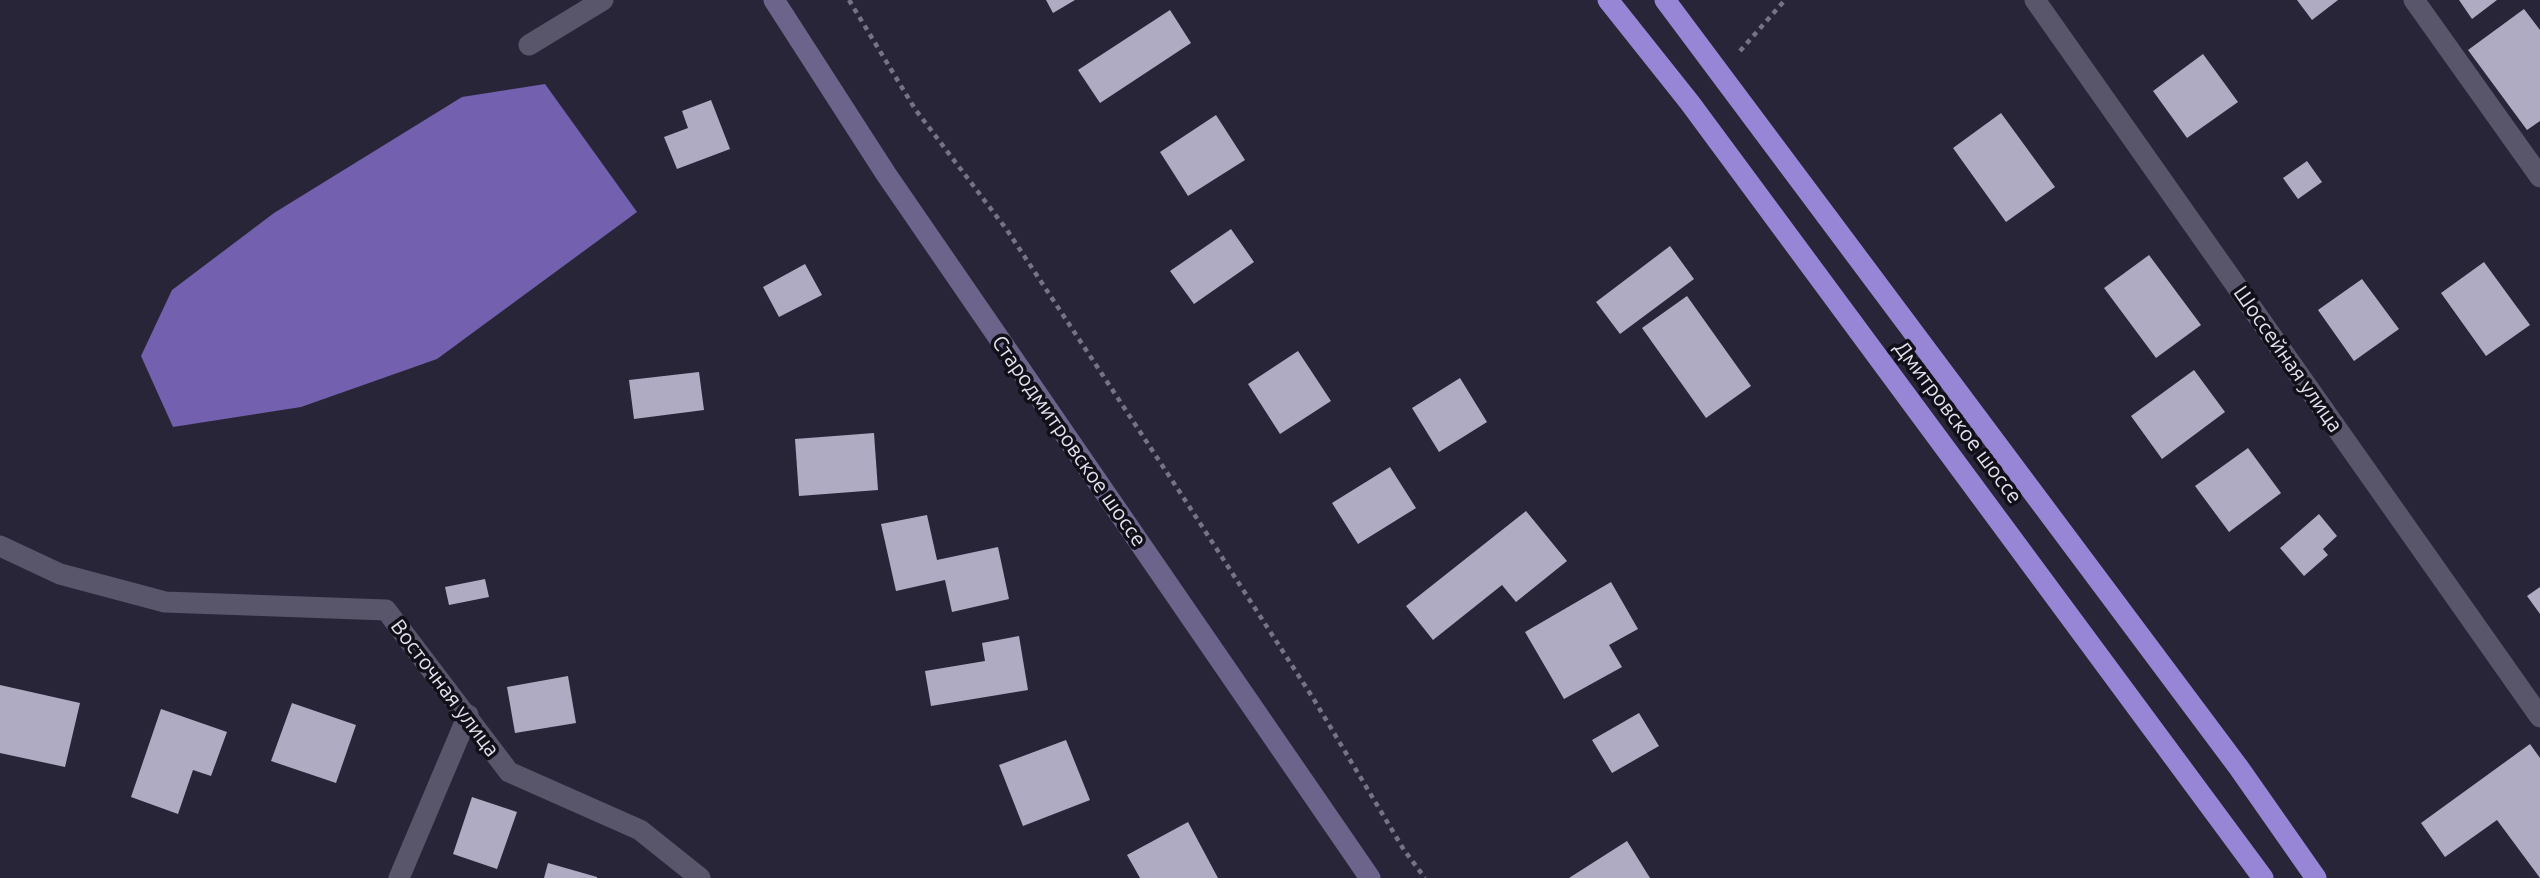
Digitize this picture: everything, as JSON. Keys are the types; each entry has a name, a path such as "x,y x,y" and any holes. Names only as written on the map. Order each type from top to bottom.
{"highway":[{"name":"Дмитровское шоссе","path":"1608,0 1699,114 2263,878"},
{"name":"Дмитровское шоссе","path":"1665,0 2239,768 2316,878"}],"street":[{"path":"529,45 603,0"},
{"name":"Стародмитровское шоссе","path":"774,0 886,174 1370,878"},
{"name":"Шоссейная улица","path":"2035,0 2540,717"},
{"path":"2414,0 2540,177"},
{"name":"Восточная улица","path":"0,546 60,574 165,602 386,610 509,772 640,830 700,878"},
{"path":"399,878 468,715"}],"path":[{"path":"849,0 915,109 1007,230 1178,489 1313,698 1404,850 1424,878"},
{"path":"1721,73 1785,0"}],"shaded area":[{"path":"545,84 637,212 437,359 301,407 173,427 141,356 172,290 274,213 462,97"}],"building":[{"path":"1046,0 1075,0 1053,13"},
{"path":"2297,0 2338,0 2312,20"},
{"path":"2459,0 2497,0 2472,19"},
{"path":"2524,9 2540,30 2540,121 2527,130 2468,50"},
{"path":"1170,10 1191,43 1100,103 1078,70"},
{"path":"2203,54 2238,102 2187,138 2153,91"},
{"path":"711,100 730,149 677,169 664,137 688,128 682,111"},
{"path":"2001,113 2055,187 2006,222 1953,148"},
{"path":"1216,115 1245,160 1188,196 1160,152"},
{"path":"2307,161 2322,182 2298,199 2283,178"},
{"path":"1231,229 1254,262 1194,304 1170,271"},
{"path":"1670,246 1694,279 1620,334 1596,302"},
{"path":"2149,255 2201,325 2156,358 2104,288"},
{"path":"2484,262 2530,325 2486,356 2441,293"},
{"path":"805,264 822,295 779,317 763,287"},
{"path":"2362,279 2399,329 2354,361 2318,310"},
{"path":"1687,296 1751,386 1706,418 1642,328"},
{"path":"1298,351 1331,401 1280,434 1248,384"},
{"path":"2194,370 2225,412 2162,459 2131,416"},
{"path":"699,372 704,410 634,419 629,380"},
{"path":"1460,378 1487,422 1439,452 1412,408"},
{"path":"874,433 878,490 799,496 795,439"},
{"path":"2248,448 2281,493 2229,532 2195,486"},
{"path":"1390,467 1416,508 1358,544 1332,503"},
{"path":"1526,511 1567,561 1516,602 1502,585 1433,640 1406,606"},
{"path":"2319,514 2337,536 2323,549 2328,555 2304,576 2280,548"},
{"path":"927,515 937,560 998,547 1009,599 952,612 945,580 896,591 881,524"},
{"path":"485,579 489,597 449,605 445,587"},
{"path":"1611,582 1638,629 1609,645 1622,667 1564,699 1525,632"},
{"path":"2540,587 2540,614 2527,596"},
{"path":"1019,636 1028,690 931,706 925,671 985,661 982,643"},
{"path":"568,676 576,723 515,733 507,687"},
{"path":"0,685 80,703 65,767 0,753"},
{"path":"292,703 356,725 336,783 271,761"},
{"path":"161,709 227,732 211,776 193,770 178,814 131,797"},
{"path":"1639,713 1659,746 1612,773 1592,740"},
{"path":"1066,740 1090,800 1023,826 999,765"},
{"path":"2530,744 2540,758 2540,878 2497,820 2445,857 2421,823"},
{"path":"472,797 517,812 497,869 453,854"},
{"path":"1188,822 1218,878 1140,878 1127,855"},
{"path":"1627,841 1650,878 1569,878"},
{"path":"548,863 597,877 597,878 544,878"}]}
